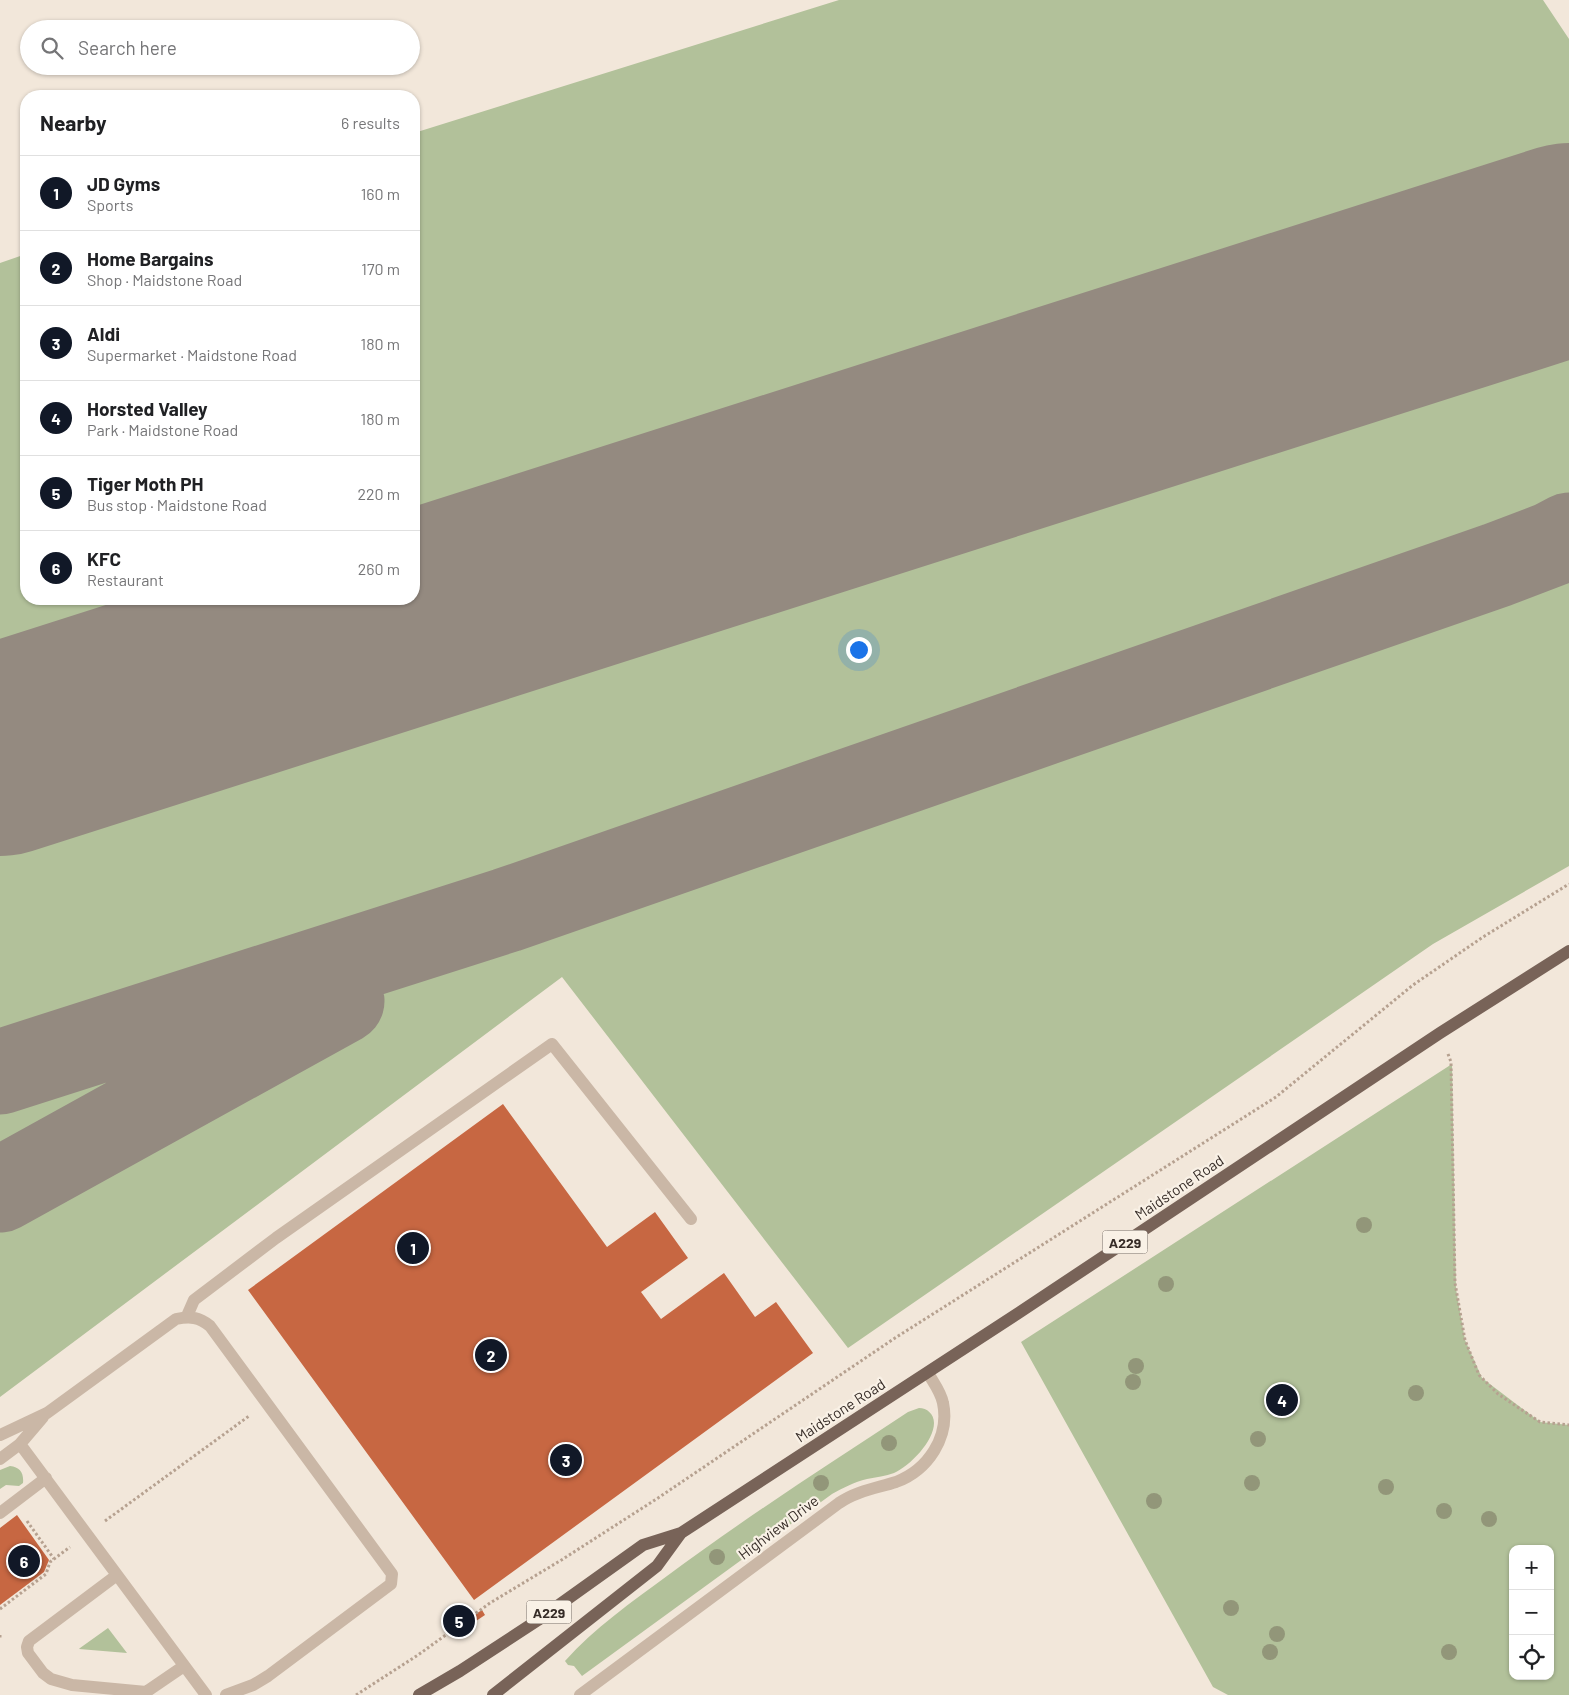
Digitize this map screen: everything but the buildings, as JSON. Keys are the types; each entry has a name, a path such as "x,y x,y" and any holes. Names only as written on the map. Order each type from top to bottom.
{"main road":[{"name":"Maidstone Road","path":"419,1695 460,1672 538,1620 643,1545 681,1533 1440,1033 1569,951"},
{"name":"Maidstone Road","path":"493,1695 657,1566 681,1533"}],"street":[{"path":"187,1316 194,1300 276,1238 552,1044 691,1219"},
{"path":"0,1435 47,1413 172,1322 187,1316 202,1320 210,1326 392,1574 392,1581 385,1589 273,1673 253,1685 226,1695"},
{"name":"Highview Drive","path":"580,1695 839,1503 860,1492 903,1478 924,1464 940,1442 944,1423 944,1406 941,1396 928,1372"},
{"path":"0,1459 20,1444 47,1413"},
{"path":"20,1444 206,1695"},
{"path":"0,1513 46,1478"},
{"path":"117,1575 29,1641 28,1653 43,1673 58,1682 133,1691 146,1692 184,1666"}],"path":[{"path":"356,1695 418,1655 490,1603 658,1498 894,1338 1276,1097 1412,985 1482,937 1569,884"},
{"path":"1440,1033 1451,1062 1455,1283 1465,1340 1479,1375 1498,1394 1540,1422 1569,1425"},
{"path":"87,1534 266,1404"},
{"path":"0,1609 46,1574 49,1564 54,1558 22,1514"}],"green space":[{"path":"839,0 1543,0 1569,39 1569,866 1433,944 848,1348 562,977 0,1397 0,263 20,256 20,605 420,605 420,131"},
{"path":"1452,1064 1456,1289 1465,1340 1482,1378 1540,1422 1569,1425 1569,1695 1228,1695 1213,1687 1021,1342"},
{"path":"919,1408 927,1410 931,1414 934,1420 933,1430 926,1445 907,1465 894,1473 858,1482 832,1494 582,1676 574,1666 568,1665 565,1661 588,1637 696,1555 847,1452 908,1412"},
{"path":"10,1466 21,1471 23,1483 19,1486 6,1485 0,1489 0,1470"},
{"path":"108,1628 127,1653 79,1649 80,1648"}],"taxiway":[{"path":"0,1072 507,910 1497,565 1552,544 1569,535"},
{"path":"0,1190 342,1001"}],"runway":[{"path":"0,750 1569,249"}],"place":[{"name":"JD Gyms","path":"413,1248"},
{"name":"Home Bargains","path":"491,1355"},
{"name":"Horsted Valley","path":"1282,1400"},
{"name":"Aldi","path":"566,1460"},
{"name":"KFC","path":"24,1561"},
{"name":"Tiger Moth PH","path":"459,1621"}]}
